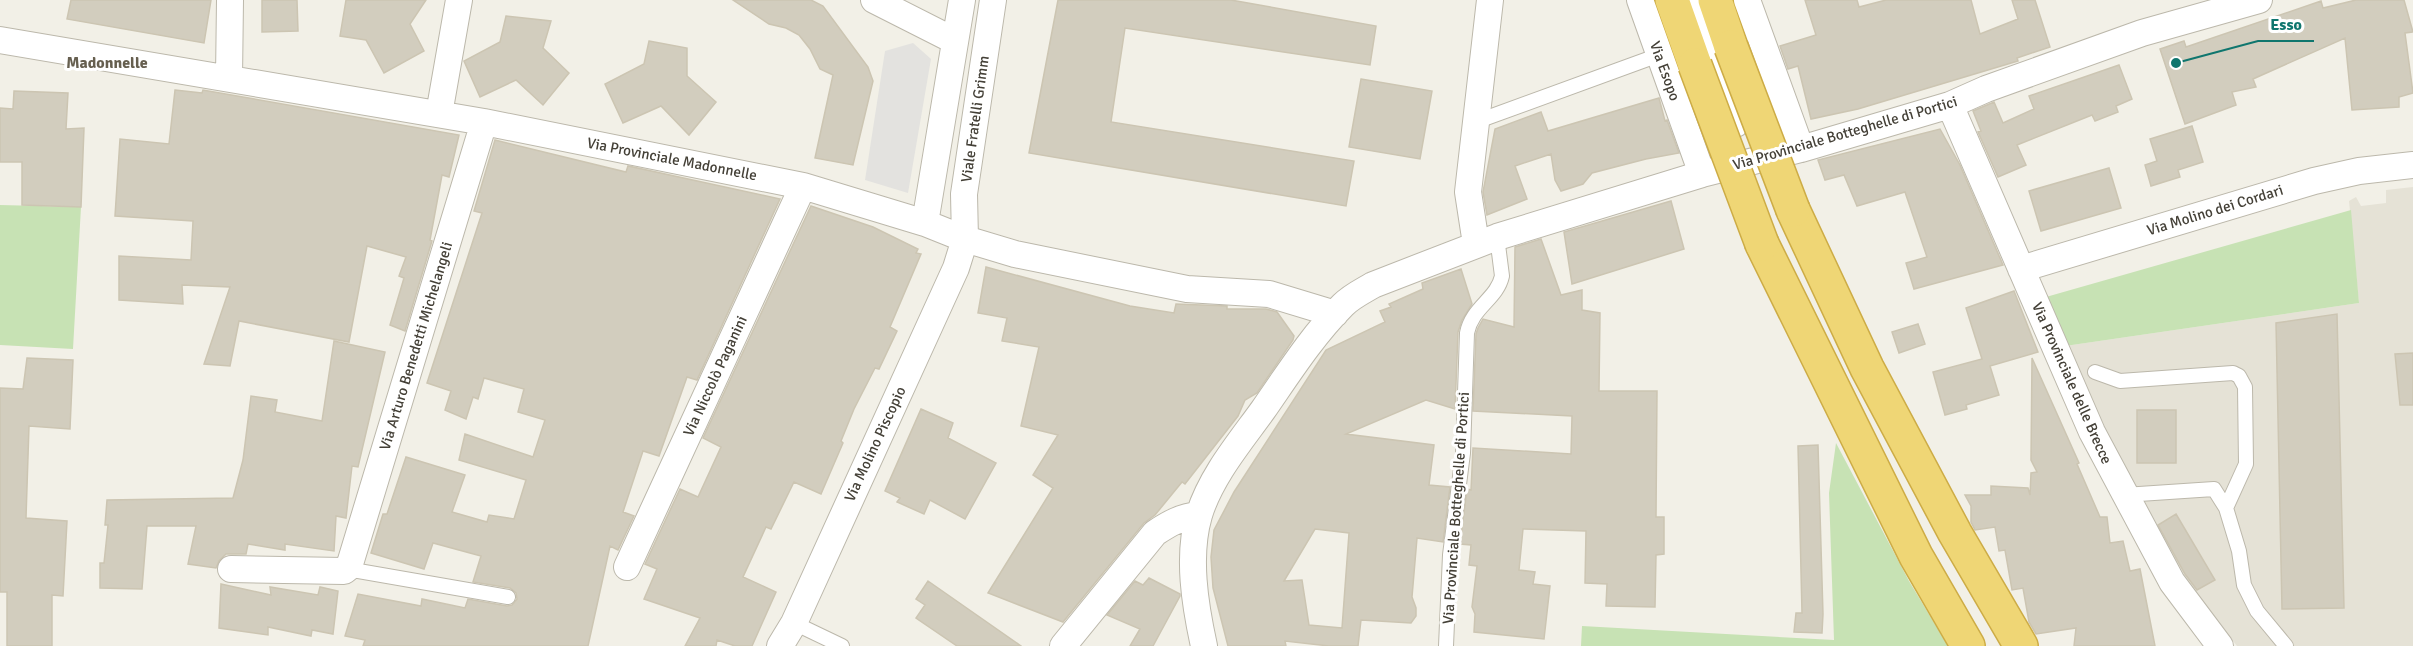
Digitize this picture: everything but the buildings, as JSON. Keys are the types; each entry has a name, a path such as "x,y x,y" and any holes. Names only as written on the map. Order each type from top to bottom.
{"highway":[{"path":"1672,0 1762,244 1916,556 1968,646"},
{"path":"1715,0 1793,210 1867,368 1955,533 2021,646"}],"street":[{"path":"229,78 230,0"},
{"path":"439,114 459,0"},
{"path":"874,0 955,41 991,12"},
{"path":"1486,241 1468,192 1478,121 1490,0"},
{"name":"Via Esopo","path":"1640,0 1659,55 1700,140 1702,174"},
{"path":"1747,0 1801,149"},
{"name":"Via Provinciale Botteghelle di Portici","path":"1204,646 1195,589 1194,547 1199,515 1217,475 1311,341 1358,293 1486,241 1702,174 1801,149 1950,105 1986,89 2142,33 2259,0"},
{"path":"954,3 991,12"},
{"name":"Viale Fratelli Grimm","path":"925,223 955,41 954,3"},
{"name":"Viale Fratelli Grimm","path":"965,240 964,194 991,12"},
{"name":"Via Provinciale Madonnelle","path":"0,40 484,122 803,186 925,223 965,240 1016,254 1187,289 1276,296 1335,314"},
{"name":"Via Provinciale delle Brecce","path":"1950,105 2091,432 2172,582 2220,646"},
{"name":"Via Arturo Benedetti Michelangeli","path":"347,569 484,122"},
{"name":"Via Molino dei Cordari","path":"2020,269 2314,181 2359,171 2413,165"},
{"name":"Via Niccolò Paganini","path":"627,567 803,186"},
{"name":"Via Molino Piscopio","path":"780,646 794,623 956,268 965,240"},
{"path":"1063,646 1155,533 1174,521 1199,515"},
{"path":"231,569 347,569"}],"lane":[{"path":"1692,0 1739,129"},
{"path":"1478,121 1659,55"},
{"path":"1700,140 1789,118"},
{"name":"Via Provinciale Botteghelle di Portici","path":"1446,646 1450,555 1463,453 1467,333 1469,322 1476,311 1501,283 1486,241"},
{"path":"2095,372 2120,381 2233,373 2239,376 2245,387 2246,464 2226,508"},
{"path":"2124,495 2214,489 2226,508 2239,551 2244,585 2257,611 2286,646"},
{"path":"347,569 508,597"},
{"path":"794,623 842,646"}],"shaded area":[{"path":"913,43 931,59 908,193 865,180 885,51"},
{"path":"2413,187 2413,646 2237,646 2194,592 2156,526 2120,462 2065,346 2359,303 2349,201 2356,197 2361,206 2386,203 2386,190"}],"green space":[{"path":"0,205 81,207 73,349 0,345"},
{"path":"2351,210 2359,303 2065,346 2046,297"},
{"path":"1836,443 1909,581 1948,646 1581,646 1582,626 1834,640 1829,493"}],"place":[{"name":"Esso","path":"2176,63"}],"district":[{"name":"Madonnelle","path":"107,63"}]}
